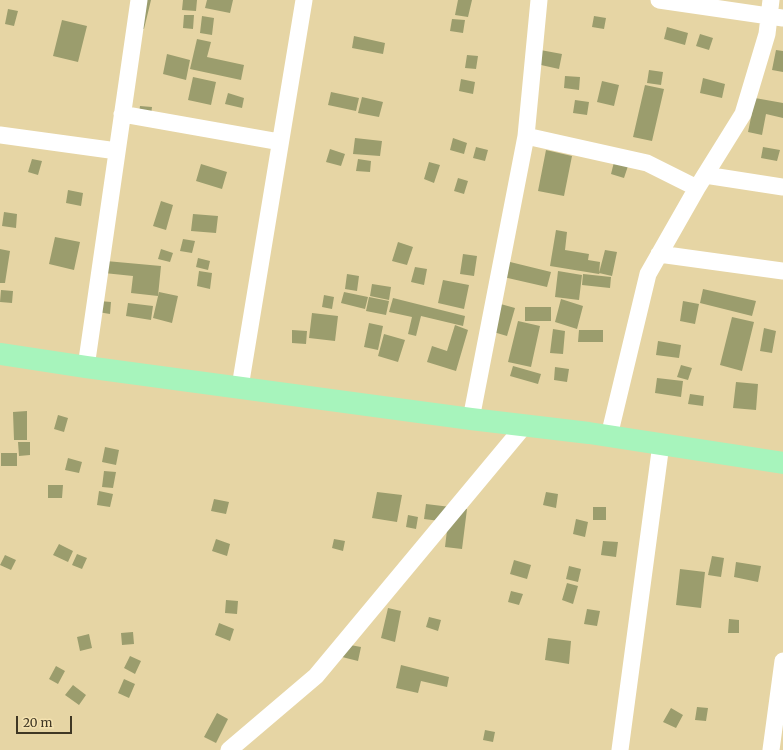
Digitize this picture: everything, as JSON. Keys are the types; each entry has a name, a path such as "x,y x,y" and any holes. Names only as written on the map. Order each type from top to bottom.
{"main road":[{"path":"0,354 471,419 609,436 783,463"}],"street":[{"path":"86,367 139,0"},
{"path":"240,387 304,0"},
{"path":"471,419 526,136 539,0"},
{"path":"609,436 648,274 701,182 744,114 774,12 659,0"},
{"path":"122,114 280,142"},
{"path":"0,135 117,151"},
{"path":"526,136 647,163 701,182 783,187"},
{"path":"659,254 783,271"},
{"path":"229,750 316,676 525,425"},
{"path":"620,750 661,444"},
{"path":"771,750 783,661"}],"building":[{"path":"141,0 151,0 144,29 134,27"},
{"path":"183,0 197,0 196,11 182,10"},
{"path":"207,0 233,0 230,13 205,8"},
{"path":"458,0 472,0 468,17 455,15"},
{"path":"8,9 18,11 14,26 5,24"},
{"path":"184,15 194,15 193,29 183,28"},
{"path":"202,16 214,18 212,35 200,33"},
{"path":"594,16 606,18 604,29 592,27"},
{"path":"452,19 465,20 463,33 450,31"},
{"path":"62,20 87,26 78,62 53,56"},
{"path":"667,27 688,33 685,45 664,39"},
{"path":"700,34 713,38 709,50 696,46"},
{"path":"354,36 385,43 383,54 352,48"},
{"path":"197,39 211,42 207,57 244,65 241,80 190,69"},
{"path":"535,49 562,54 559,69 532,63"},
{"path":"776,50 783,51 783,72 772,70"},
{"path":"167,54 190,60 186,80 163,74"},
{"path":"467,55 478,56 476,69 465,68"},
{"path":"649,70 663,72 661,85 647,83"},
{"path":"565,76 580,77 579,90 564,88"},
{"path":"193,77 216,82 211,105 188,100"},
{"path":"703,78 725,84 722,98 700,93"},
{"path":"461,79 475,82 473,94 459,91"},
{"path":"602,81 619,85 614,106 597,102"},
{"path":"645,85 664,89 652,141 633,137"},
{"path":"331,92 359,98 356,111 328,105"},
{"path":"228,93 244,98 242,108 225,104"},
{"path":"362,97 383,102 379,117 358,113"},
{"path":"755,98 783,103 783,118 766,114 762,135 748,132"},
{"path":"575,100 589,102 587,115 573,113"},
{"path":"140,106 152,107 150,123 138,121"},
{"path":"355,138 382,141 380,156 353,154"},
{"path":"453,138 467,143 464,154 450,150"},
{"path":"476,147 488,150 485,161 473,158"},
{"path":"763,147 780,150 777,161 761,158"},
{"path":"330,149 345,154 341,166 326,162"},
{"path":"546,150 572,156 564,196 538,191"},
{"path":"32,159 42,161 38,175 28,172"},
{"path":"358,159 371,161 370,172 356,171"},
{"path":"429,162 440,165 434,183 424,179"},
{"path":"614,162 628,166 624,178 611,174"},
{"path":"201,164 227,172 222,189 196,181"},
{"path":"458,178 468,181 464,194 454,191"},
{"path":"68,190 83,193 81,206 66,203"},
{"path":"161,201 173,205 166,230 153,226"},
{"path":"4,212 17,214 16,228 2,226"},
{"path":"193,214 218,216 216,233 191,231"},
{"path":"556,230 567,232 565,250 589,254 588,260 600,262 599,274 550,266"},
{"path":"55,237 80,242 74,270 49,264"},
{"path":"183,239 195,241 192,253 180,251"},
{"path":"398,242 413,247 407,265 392,261"},
{"path":"0,249 10,251 5,283 0,283"},
{"path":"161,249 173,253 170,262 158,259"},
{"path":"605,250 617,252 612,276 599,273"},
{"path":"463,254 477,256 474,276 460,274"},
{"path":"198,258 210,261 208,270 196,267"},
{"path":"502,260 551,272 547,287 499,276"},
{"path":"106,261 161,266 158,296 131,293 133,276 104,273"},
{"path":"415,267 427,269 424,285 411,282"},
{"path":"199,271 212,273 210,289 197,286"},
{"path":"558,271 582,275 579,300 555,297"},
{"path":"347,274 359,276 357,291 345,289"},
{"path":"583,274 611,277 610,288 582,285"},
{"path":"443,280 469,285 464,309 438,303"},
{"path":"372,284 391,287 389,300 370,296"},
{"path":"703,289 756,301 752,316 700,303"},
{"path":"1,290 13,291 12,303 0,302"},
{"path":"159,292 178,296 172,323 153,318"},
{"path":"344,292 368,297 365,309 341,303"},
{"path":"324,295 334,297 332,309 322,307"},
{"path":"369,297 389,301 386,315 366,311"},
{"path":"393,298 465,316 463,326 421,316 416,336 408,334 412,317 389,312"},
{"path":"561,299 583,306 577,329 555,322"},
{"path":"99,301 111,302 110,314 98,312"},
{"path":"683,301 699,304 695,324 680,321"},
{"path":"128,303 153,306 151,320 126,316"},
{"path":"497,303 515,308 507,336 490,331"},
{"path":"525,307 551,307 551,321 525,321"},
{"path":"312,313 338,316 335,341 309,338"},
{"path":"732,317 754,322 742,371 720,365"},
{"path":"518,321 540,326 531,367 508,362"},
{"path":"369,323 383,326 378,350 364,347"},
{"path":"455,325 468,330 456,371 427,362 432,346 447,351"},
{"path":"764,328 776,331 772,353 760,351"},
{"path":"553,329 565,331 563,354 550,353"},
{"path":"292,330 307,331 306,344 292,343"},
{"path":"579,330 603,330 603,342 578,342"},
{"path":"384,334 405,340 398,362 378,356"},
{"path":"658,341 681,345 679,358 656,355"},
{"path":"681,365 692,368 688,380 677,377"},
{"path":"513,366 541,374 538,384 510,376"},
{"path":"555,367 569,369 567,382 554,380"},
{"path":"657,378 683,381 681,397 655,393"},
{"path":"736,382 758,384 756,410 733,408"},
{"path":"690,394 704,396 703,406 688,404"},
{"path":"27,411 27,440 14,440 13,412"},
{"path":"58,415 68,418 64,432 54,429"},
{"path":"18,442 30,442 30,455 19,456"},
{"path":"105,447 119,450 116,465 102,462"},
{"path":"1,453 17,453 17,466 1,466"},
{"path":"68,458 82,462 79,473 65,470"},
{"path":"104,471 116,472 113,488 102,487"},
{"path":"48,485 63,485 62,498 48,498"},
{"path":"99,491 113,494 110,507 97,505"},
{"path":"377,492 402,495 397,522 372,518"},
{"path":"546,492 558,494 556,508 543,505"},
{"path":"214,499 229,502 226,514 211,511"},
{"path":"426,504 467,509 462,549 445,547 448,522 424,519"},
{"path":"593,507 606,507 606,520 593,520"},
{"path":"408,515 418,517 416,529 406,527"},
{"path":"576,519 588,522 585,537 573,534"},
{"path":"216,539 230,544 227,556 212,551"},
{"path":"334,539 345,541 343,551 332,548"},
{"path":"603,541 618,542 616,557 601,555"},
{"path":"59,544 73,551 68,562 53,555"},
{"path":"77,554 87,558 82,569 72,565"},
{"path":"5,555 16,560 11,570 0,565"},
{"path":"712,556 724,558 721,577 708,575"},
{"path":"514,560 531,565 527,579 510,574"},
{"path":"736,562 761,566 758,582 734,577"},
{"path":"569,566 581,569 578,582 566,579"},
{"path":"680,569 705,572 701,608 676,605"},
{"path":"567,583 578,586 573,604 562,600"},
{"path":"511,591 523,594 519,605 508,602"},
{"path":"226,600 238,601 237,614 225,613"},
{"path":"388,608 401,611 395,642 381,638"},
{"path":"587,609 600,611 597,626 584,624"},
{"path":"429,617 441,620 438,631 426,627"},
{"path":"729,619 739,620 739,633 728,633"},
{"path":"219,623 234,629 230,641 215,635"},
{"path":"133,632 134,644 122,645 121,633"},
{"path":"89,634 92,648 80,651 77,637"},
{"path":"548,638 571,641 569,664 545,660"},
{"path":"345,644 361,647 358,661 342,657"},
{"path":"130,656 141,661 135,674 124,668"},
{"path":"401,665 449,677 447,687 421,681 418,693 396,688"},
{"path":"56,666 65,671 58,684 49,679"},
{"path":"124,679 135,684 129,698 118,693"},
{"path":"73,685 86,695 79,705 65,695"},
{"path":"697,707 708,708 706,721 695,720"},
{"path":"671,708 683,715 676,728 663,722"},
{"path":"217,713 228,719 216,743 204,737"},
{"path":"485,730 495,732 493,742 483,740"}]}
